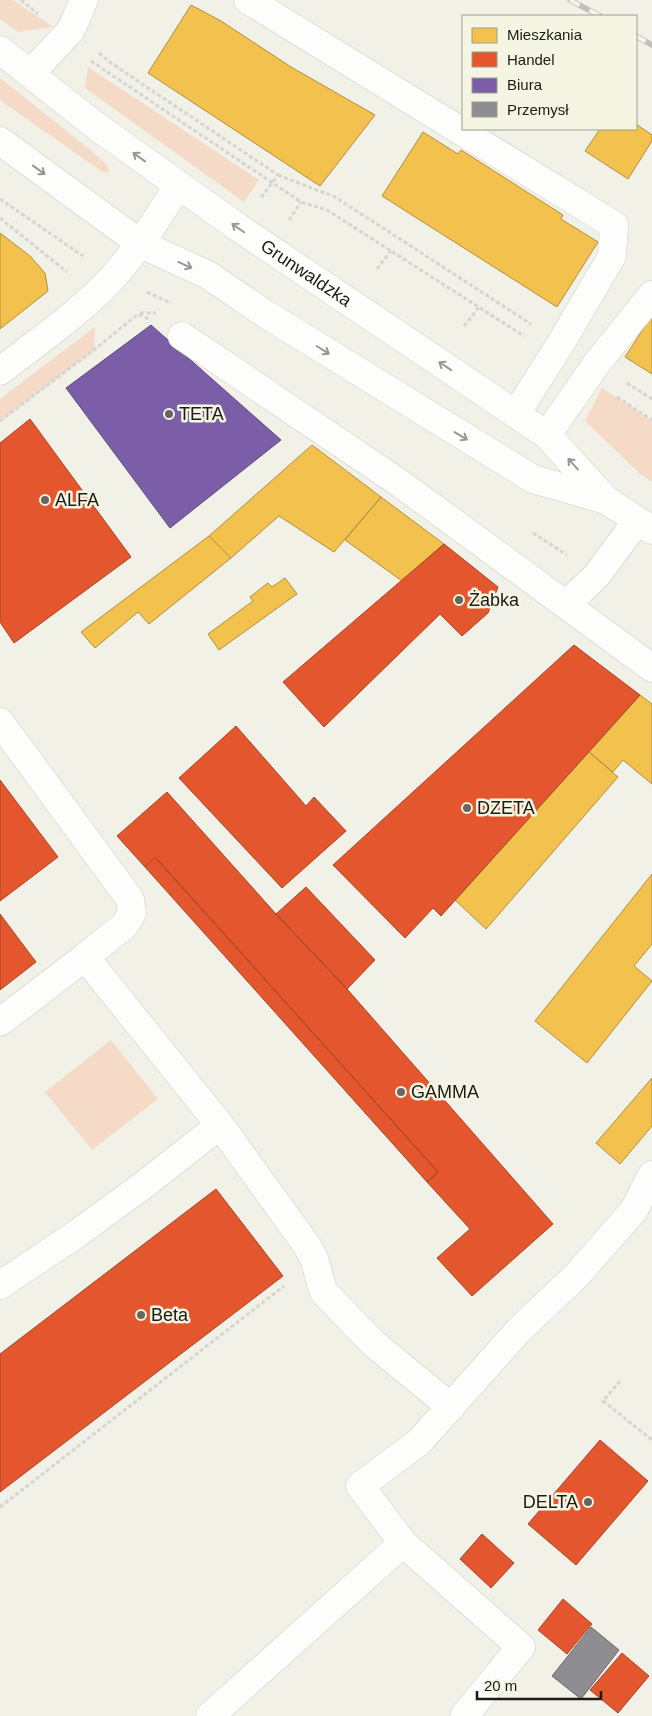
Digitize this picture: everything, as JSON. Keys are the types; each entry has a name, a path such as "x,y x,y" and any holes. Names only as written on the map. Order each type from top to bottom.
{"main road":[{"path":"30,74 67,34 84,0"},
{"path":"248,0 614,225 612,256 516,414"},
{"name":"Grunwaldzka","path":"0,50 92,123 178,186 547,434 606,500 644,526"},
{"name":"Grunwaldzka","path":"0,141 141,244 208,275 289,328 533,479 606,500"},
{"path":"0,371 76,311 113,277 141,244 178,186"},
{"path":"547,434 592,371 652,295"},
{"path":"182,336 401,484 652,668"},
{"path":"566,605 598,575 644,526"},
{"path":"0,722 130,899 132,913 124,925 0,1022"},
{"path":"85,957 220,1125 308,1247 315,1261 323,1292 373,1343 451,1407"},
{"path":"0,1285 75,1236 220,1125"},
{"path":"464,1716 521,1647 403,1543 360,1486 419,1442 519,1330 577,1275 634,1210 652,1175"},
{"path":"210,1716 403,1543"}],"path":[{"path":"21,0 53,27 67,34 278,175 335,197 557,349"},
{"path":"67,34 103,70 271,183 301,202 327,210 478,307 557,349"},
{"path":"271,183 278,175"},
{"path":"0,218 74,277"},
{"path":"377,269 391,251"},
{"path":"464,326 478,307"},
{"path":"0,421 138,314 182,336"},
{"path":"592,371 652,399"},
{"path":"592,371 652,420"},
{"path":"620,1381 603,1402 652,1440"}],"shaded area":[{"path":"0,0 13,0 53,27 18,32 0,19"},
{"path":"88,67 259,180 244,202 85,88"},
{"path":"0,78 88,148 106,164 108,172 98,169 0,100"},
{"path":"95,327 94,350 0,421 0,399"},
{"path":"602,388 652,421 652,482 639,473 585,421"},
{"path":"111,1040 158,1099 92,1150 45,1092"}],"building: Mieszkania":[{"path":"191,5 221,21 291,67 375,115 320,186 148,73"},
{"path":"637,125 652,135 652,141 628,179 585,151 599,130 637,130"},
{"path":"423,132 458,154 461,150 563,215 561,219 598,242 557,307 382,196"},
{"path":"0,233 30,256 45,273 48,291 0,329"},
{"path":"652,315 652,374 625,357"},
{"path":"312,445 381,497 334,552 279,516 231,558 209,536"},
{"path":"381,497 444,544 402,581 345,540"},
{"path":"209,536 231,558 149,624 138,612 95,648 81,632"},
{"path":"285,578 297,594 219,650 208,634 253,601 250,597 268,583 272,587"},
{"path":"640,695 652,704 652,784 623,760 613,772 589,752"},
{"path":"589,752 618,777 486,929 455,900"},
{"path":"652,874 652,944 634,966 652,981 587,1063 535,1021"},
{"path":"652,1078 652,1126 620,1164 596,1143"}],"building: Handel":[{"name":"ALFA","path":"30,419 131,557 14,643 0,622 0,443"},
{"path":"444,544 498,587 488,613 462,636 440,614 324,727 283,682"},
{"name":"DZETA","path":"574,645 640,695 441,916 433,908 405,938 333,865"},
{"path":"236,726 306,806 314,797 346,831 282,888 179,778"},
{"path":"0,780 58,857 0,901"},
{"name":"GAMMA","path":"167,792 276,914 347,989 553,1224 472,1296 437,1258 470,1229 427,1182 438,1172 155,857 145,867 117,836"},
{"path":"155,857 438,1172 427,1182 145,867"},
{"path":"306,887 375,960 347,989 276,914"},
{"path":"0,914 36,962 0,990"},
{"name":"Beta","path":"216,1189 283,1276 0,1492 0,1354"},
{"name":"DELTA","path":"600,1440 648,1481 576,1565 528,1524"},
{"path":"482,1534 514,1563 491,1588 460,1559"},
{"path":"563,1599 592,1624 567,1654 538,1630"},
{"path":"622,1653 649,1676 618,1713 590,1690"}],"building: Biura":[{"name":"TETA","path":"151,325 281,440 170,528 66,388"}],"building: Przemysł":[{"path":"591,1627 619,1650 581,1699 552,1676"}],"railway":[{"path":"570,0 598,15"},
{"path":"637,37 652,45"}],"place":[{"name":"TETA","path":"169,414"},
{"name":"ALFA","path":"45,500"},
{"name":"Żabka","path":"459,600"},
{"name":"DZETA","path":"467,808"},
{"name":"GAMMA","path":"401,1092"},
{"name":"Beta","path":"141,1315"},
{"name":"DELTA","path":"588,1502"}]}
